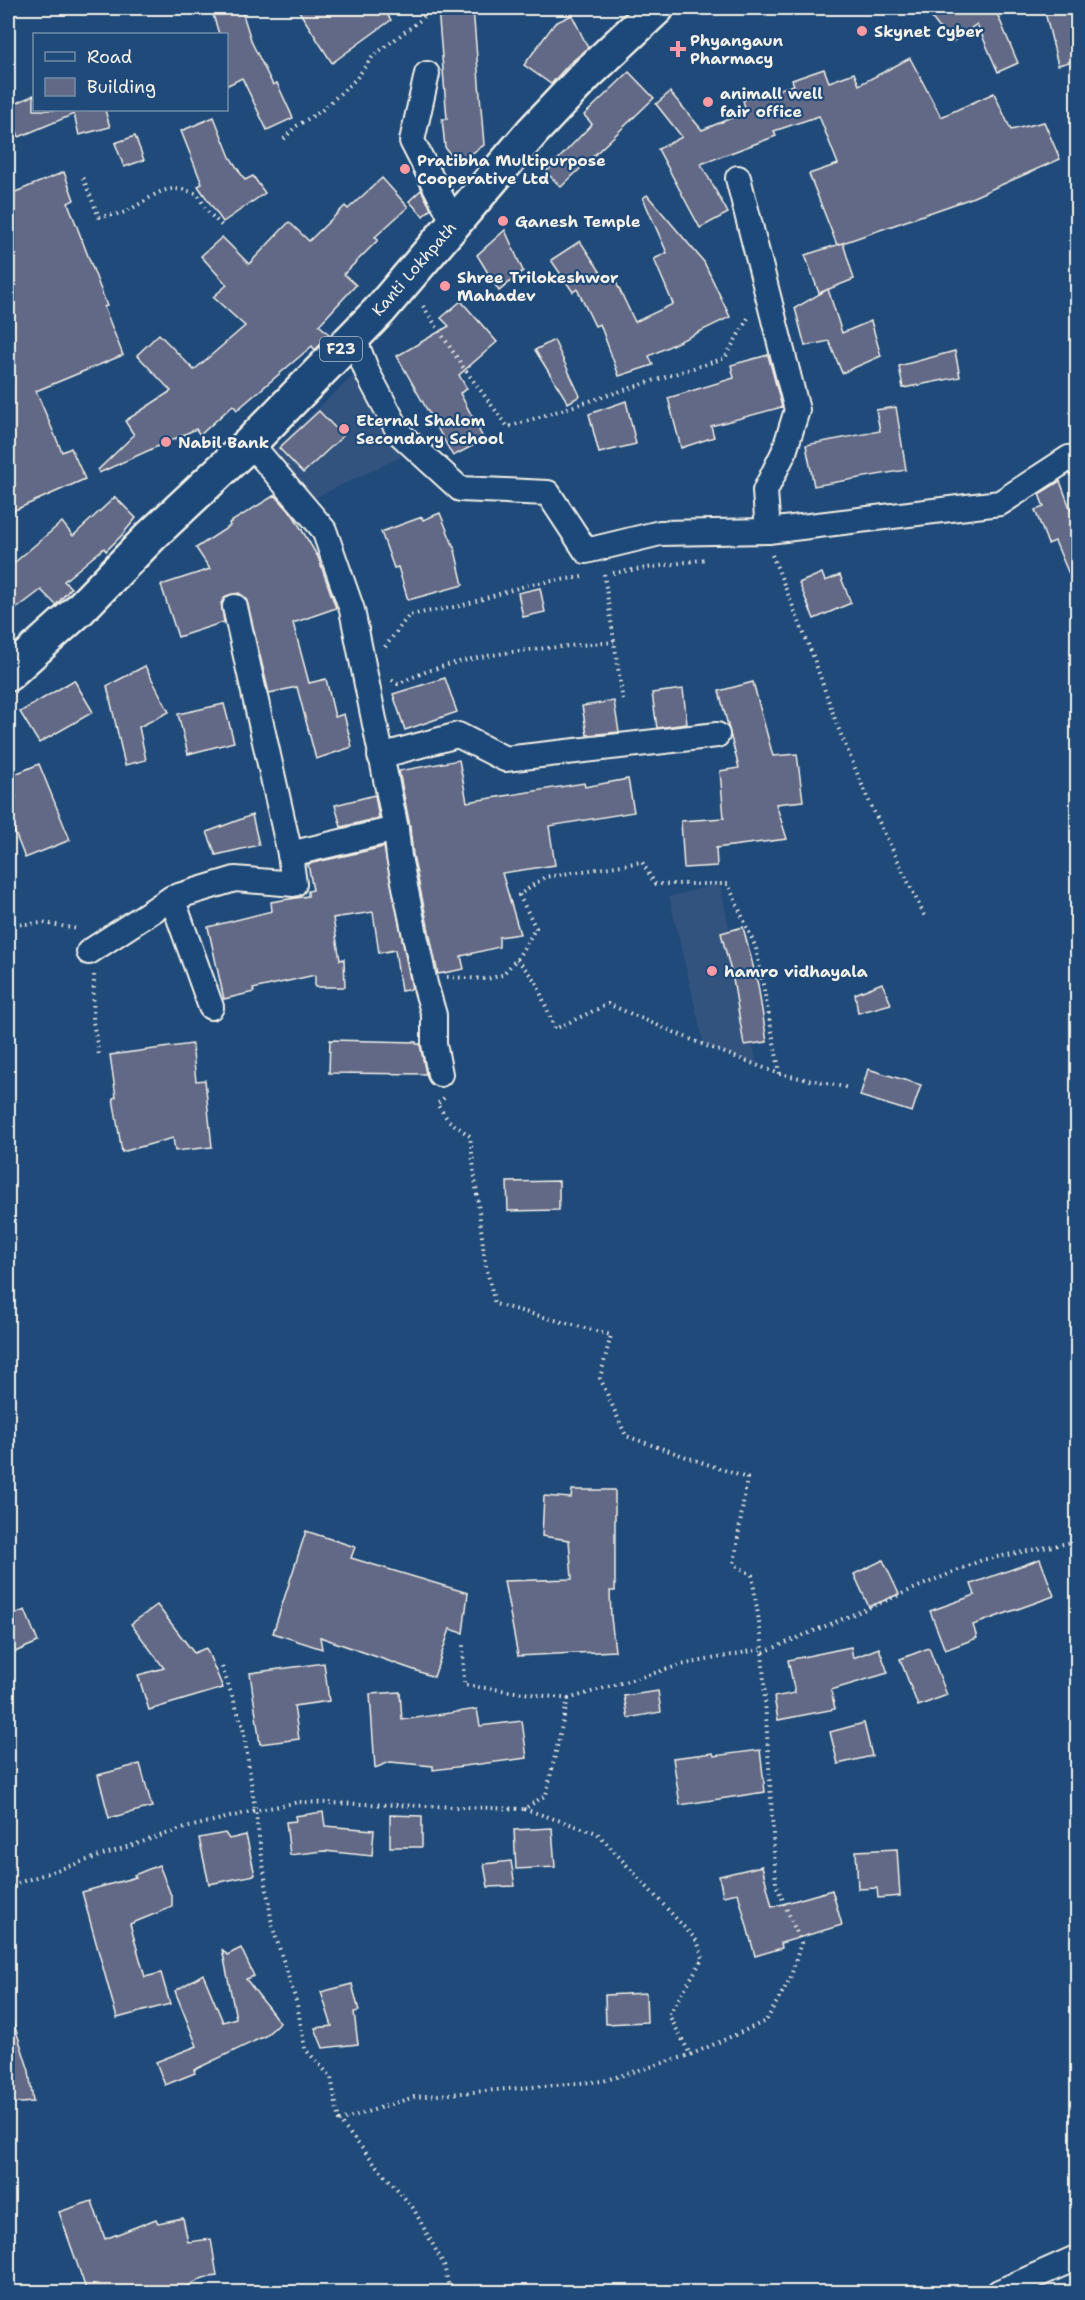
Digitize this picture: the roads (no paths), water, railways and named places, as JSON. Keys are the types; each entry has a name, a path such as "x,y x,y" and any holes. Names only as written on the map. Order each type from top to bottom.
{"main road":[{"name":"Kanti Lokhpath","path":"8,674 79,610 150,537 250,443 380,310 556,107 587,74 657,8"}],"street":[{"path":"427,74 412,141 454,223"},
{"path":"738,178 797,410 784,452 765,491 768,531"},
{"path":"353,336 368,374 400,434 460,489 548,493 586,551 660,533 768,531 1000,503 1069,458 1077,464"},
{"path":"250,443 324,530 375,675 380,756 425,984 434,1015 434,1044 440,1074"},
{"path":"90,952 172,898 235,879 294,884 290,854 235,607"},
{"path":"380,756 458,735 505,759 717,735"},
{"path":"290,854 396,829"},
{"path":"172,898 211,1007"},
{"path":"999,2292 1077,2257"}],"place":[{"name":"Skynet Cyber","path":"862,31"},
{"name":"Phyangaun Pharmacy","path":"678,49"},
{"name":"animall well fair office","path":"708,102"},
{"name":"Pratibha Multipurpose Cooperative Ltd","path":"405,169"},
{"name":"Ganesh Temple","path":"503,221"},
{"name":"Shree Trilokeshwor Mahadev","path":"445,286"},
{"name":"Eternal Shalom Secondary School","path":"344,429"},
{"name":"Nabil Bank","path":"166,442"},
{"name":"hamro vidhayala","path":"712,971"}]}
